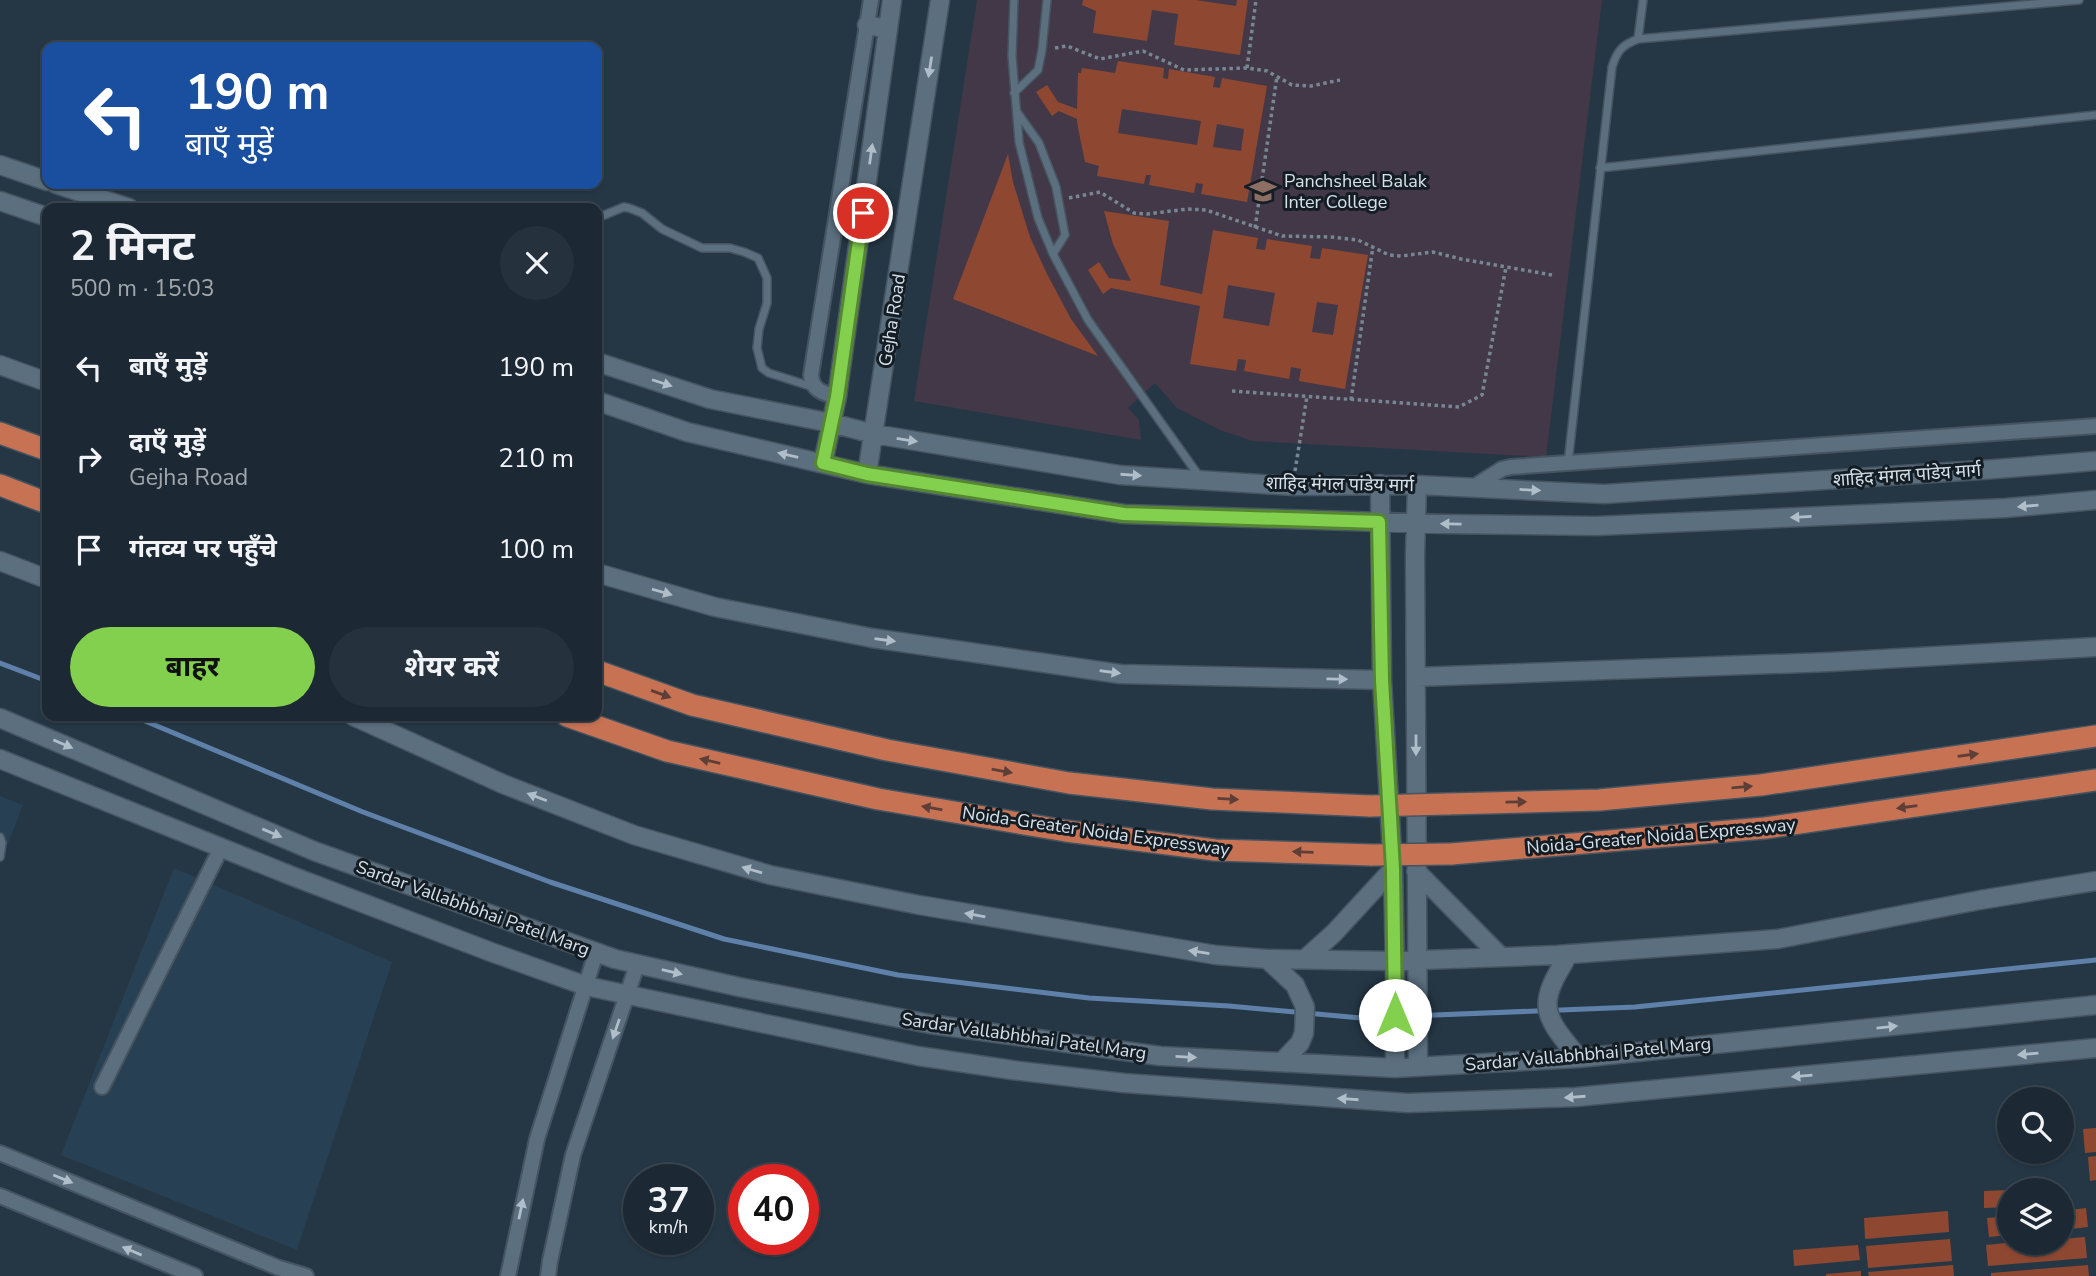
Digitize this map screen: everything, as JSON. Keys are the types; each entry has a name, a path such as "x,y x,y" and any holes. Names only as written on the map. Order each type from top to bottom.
{"highway":[{"path":"0,433 42,448"},
{"path":"0,485 42,501"},
{"path":"602,673 692,705 887,750 1069,783 1212,799 1370,806 1599,800 1761,785 2096,736"},
{"name":"Noida-Greater Noida Expressway","path":"580,721 667,751 877,799 1066,831 1215,849 1372,855 1451,854 1765,828 2096,780"}],"street":[{"path":"837,397 814,388 811,376 871,0"},
{"path":"823,463 837,397 892,0"},
{"name":"Gejha Road","path":"867,474 940,0"},
{"path":"867,25 888,29"},
{"path":"0,165 42,179"},
{"path":"72,189 114,203"},
{"path":"0,201 42,215"},
{"name":"शाहिद मंगल पांडेय मार्ग","path":"602,364 710,399 874,434 1120,475 1293,486 1380,484 1604,494 2096,461"},
{"path":"0,365 42,380"},
{"path":"602,403 687,432 867,474 1124,514 1596,526 2006,508 2096,500"},
{"path":"1472,488 1502,469 2096,426"},
{"path":"1380,484 1382,680 1393,869 1395,1068"},
{"path":"1417,485 1415,556 1418,1067"},
{"path":"0,561 42,577"},
{"path":"602,574 715,607 859,635 1120,674 1382,680"},
{"path":"1417,677 1829,662 2096,647"},
{"name":"Sardar Vallabhbhai Patel Marg","path":"0,718 314,851 596,953 637,965 739,988 930,1024 1160,1056 1418,1067 1578,1058 2096,1005"},
{"path":"364,721 503,784 634,835 770,875 919,905 1216,955 1267,959 1395,961 1569,954 1778,939 1980,900 2096,881"},
{"name":"Sardar Vallabhbhai Patel Marg","path":"0,759 221,848 586,986 918,1056 1012,1070 1125,1083 1408,1103 1576,1097 2096,1048"},
{"path":"102,1087 221,848"},
{"path":"1304,960 1334,933 1393,869"},
{"path":"1416,870 1500,957"},
{"path":"508,1276 537,1139 596,953"},
{"path":"1569,954 1552,981 1546,1003 1555,1030 1578,1058"},
{"path":"1267,959 1295,985 1306,1007 1304,1033 1300,1043 1282,1062"},
{"path":"548,1276 573,1155 637,965"},
{"path":"0,1153 279,1268 306,1276"},
{"path":"0,1196 195,1276"}],"lane":[{"path":"1014,0 1012,41 1019,142 1038,218 1053,254 1094,330 1202,480"},
{"path":"1014,93 1038,70 1047,0"},
{"path":"1638,39 1643,0"},
{"path":"1568,463 1612,67 1616,53 1624,44 1638,39 2079,0"},
{"path":"1016,111 1039,143 1060,200 1065,234 1053,254"},
{"path":"1600,168 2096,116"},
{"path":"602,216 624,207 629,208 642,213 662,229 702,248 730,248 758,258 767,278 767,303 759,329 757,348 762,368 769,373 814,388"},
{"path":"0,837 0,857"}],"path":[{"path":"1247,68 1256,0"},
{"path":"1042,50 1067,46 1100,58 1143,51 1184,69 1247,68 1267,71 1292,85 1311,86 1340,80"},
{"path":"1255,228 1277,76"},
{"path":"1060,200 1100,192 1134,213 1206,209 1282,236 1358,240 1389,255 1433,252 1552,275"},
{"path":"1351,400 1373,246"},
{"path":"1232,391 1459,407 1482,395 1506,267"},
{"path":"1293,486 1307,397"}],"shaded area":[{"name":"Panchsheel Balak Inter College","path":"977,0 1602,0 1546,457 1252,441 1220,430 1177,408 1155,383 1128,408 1139,420 1141,440 914,401"},
{"path":"0,796 23,805 0,864"},
{"path":"174,868 392,962 297,1250 61,1155"}],"building":[{"path":"1083,0 1196,0 1236,6 1237,0 1248,0 1240,55 1174,45 1178,14 1152,10 1147,41 1093,33 1096,11 1082,5"},
{"path":"1118,61 1164,68 1163,78 1168,79 1169,69 1215,77 1213,87 1220,88 1222,78 1267,86 1247,202 1201,194 1203,184 1196,183 1194,193 1149,185 1151,175 1146,175 1144,184 1097,176 1099,166 1085,162 1077,119 1059,111 1052,116 1036,92 1047,85 1058,102 1077,109 1078,73 1081,73 1082,68 1115,73","holes":["1122,109 1201,121 1197,145 1118,133","1217,124 1244,129 1241,151 1213,147"]},
{"path":"1008,154 1013,182 1030,237 1071,319 1098,356 953,299"},
{"path":"1104,211 1169,221 1160,285 1202,294 1213,230 1258,238 1256,249 1265,250 1267,239 1312,246 1310,258 1320,259 1322,248 1368,255 1345,389 1299,381 1301,369 1291,367 1289,379 1244,371 1246,360 1238,359 1236,371 1190,364 1200,306 1111,288 1103,294 1088,270 1099,262 1109,278 1131,281 1113,244","holes":["1228,285 1275,293 1269,326 1223,318","1317,302 1338,305 1333,335 1312,332"]},
{"path":"2096,1128 2096,1152 2085,1153 2083,1129"},
{"path":"2096,1156 2096,1180 2090,1181 2088,1157"},
{"path":"1997,1190 1997,1207 1984,1208 1984,1191"},
{"path":"2086,1208 2088,1227 2074,1229 2074,1210"},
{"path":"1948,1211 1949,1232 1865,1239 1864,1218"},
{"path":"1997,1217 1997,1236 1989,1237 1987,1218"},
{"path":"2085,1237 2087,1258 1988,1266 1986,1245 1997,1244 1997,1255 2074,1255 2074,1238"},
{"path":"1950,1239 1952,1261 1868,1268 1866,1246"},
{"path":"1858,1245 1860,1260 1794,1266 1793,1250"},
{"path":"1953,1265 1954,1276 1869,1276 1868,1272"},
{"path":"2088,1265 2089,1276 1991,1276 1991,1273"},
{"path":"1861,1271 1861,1276 1826,1276 1826,1274"}],"waterway":[{"path":"0,663 42,679"},
{"path":"145,721 363,812 550,882 724,939 898,975 1089,998 1229,1006 1361,1018 1635,1007 2096,960"}],"place":[{"name":"Panchsheel Balak Inter College","path":"1263,191"}],"route":[{"path":"863,213 837,397 823,463 867,474 1124,514 1379,522 1382,680 1393,869 1395,1015"}]}
